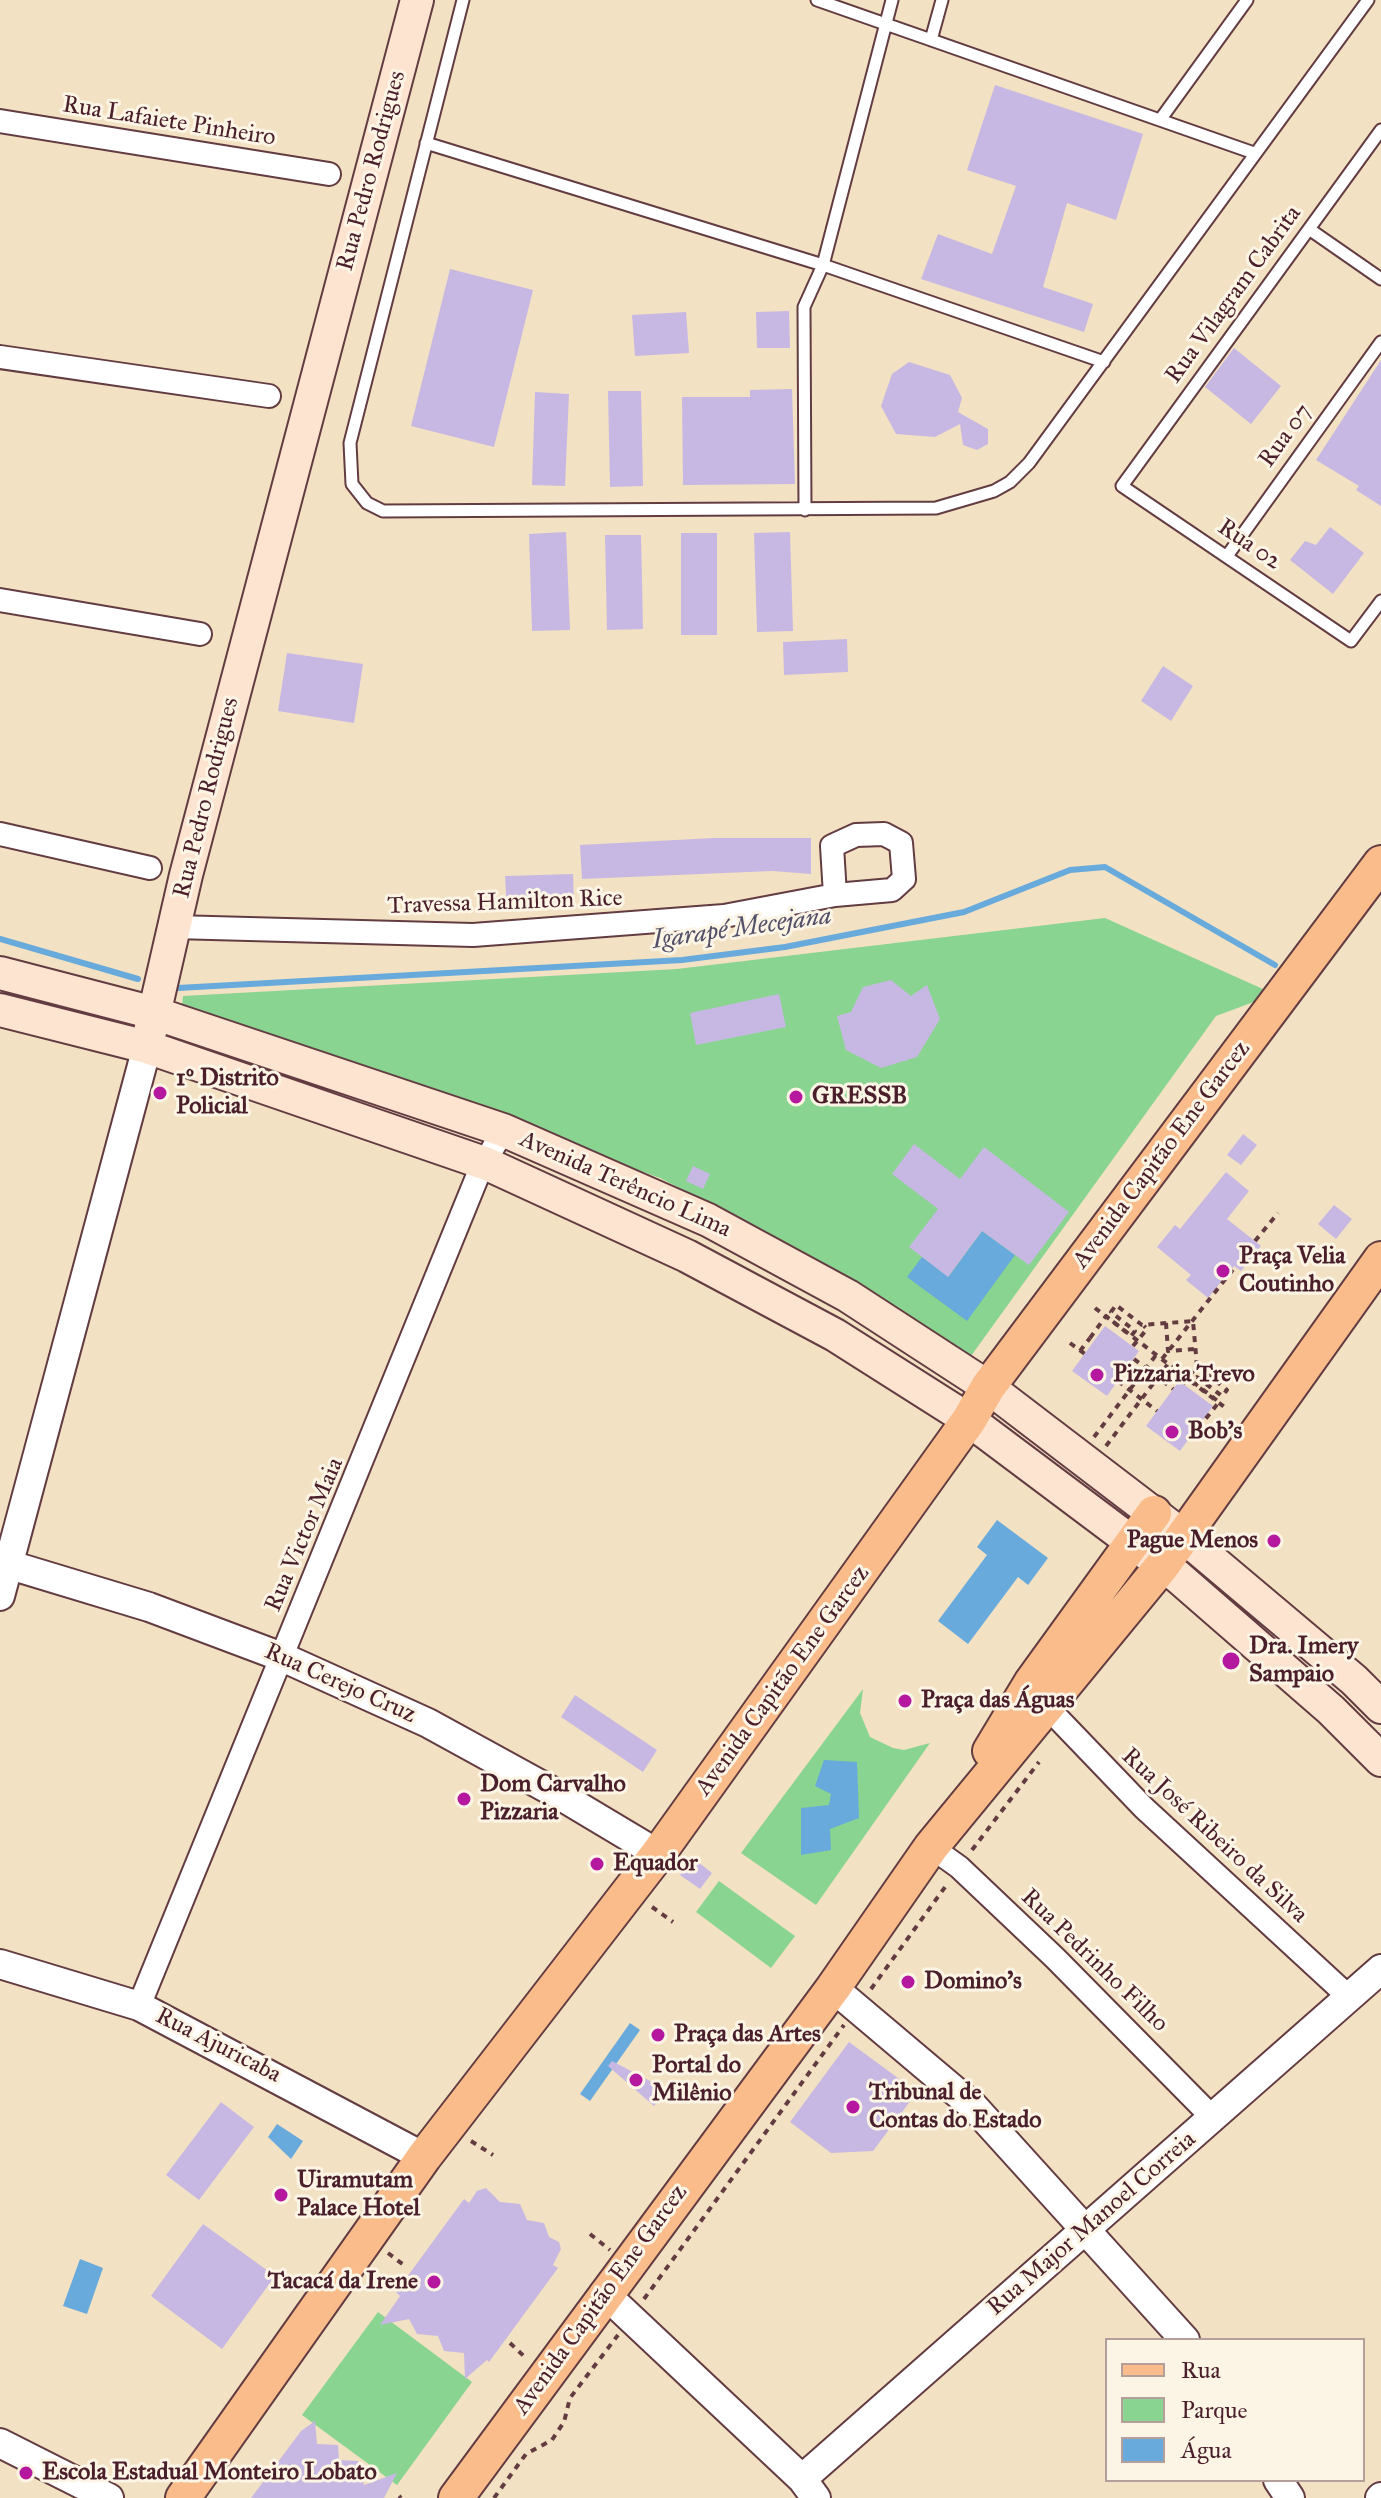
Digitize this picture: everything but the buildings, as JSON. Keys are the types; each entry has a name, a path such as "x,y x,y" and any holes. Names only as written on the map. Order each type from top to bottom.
{"main road":[{"name":"Rua Pedro Rodrigues","path":"147,1047 173,933 417,0"},
{"name":"Avenida Capitão Ene Garcez","path":"183,2498 424,2157 658,1854 969,1420 988,1387 1381,863"},
{"name":"Avenida Terêncio Lima","path":"0,973 156,1009 503,1130 708,1220 848,1296 988,1387 1183,1536 1354,1680 1381,1707"},
{"name":"Avenida Terêncio Lima","path":"0,1010 147,1047 487,1164 687,1256 835,1335 969,1420 1162,1566 1331,1710 1381,1760"},
{"name":"Avenida Capitão Ene Garcez","path":"456,2498 604,2293 845,1997 931,1847 1056,1718 1381,1259"},
{"path":"931,1847 1031,1683 1154,1513"}],"street":[{"name":"Rua Lafaiete Pinheiro","path":"0,121 329,174"},
{"path":"0,357 269,396"},
{"path":"0,600 200,634"},
{"path":"0,834 150,868"},
{"name":"Travessa Hamilton Rice","path":"173,933 473,935 695,919 835,895"},
{"name":"Rua Pedro Rodrigues","path":"0,1596 4,1563 147,1047"},
{"name":"Rua Victor Maia","path":"139,2006 478,1175 487,1164 503,1130"},
{"name":"Rua Cerejo Cruz","path":"4,1563 149,1607 282,1657 428,1723 658,1854"},
{"name":"Rua José Ribeiro da Silva","path":"1056,1718 1144,1808 1349,1997"},
{"name":"Rua Pedrinho Filho","path":"931,1847 959,1867 1138,2038 1213,2118"},
{"name":"Rua Ajuricaba","path":"0,1964 139,2006 424,2157"},
{"name":"Rua Major Manoel Correia","path":"809,2488 1085,2228 1381,1969"},
{"path":"845,1997 974,2107 1183,2338"},
{"path":"604,2293 632,2316 809,2488"},
{"path":"0,2443 109,2498"}],"lane":[{"path":"463,0 350,443 352,484 367,503 383,511 936,508 994,491 1010,482 1029,463 1368,0"},
{"path":"817,0 1254,153"},
{"path":"805,510 804,307 823,265 892,0"},
{"path":"931,40 942,0"},
{"path":"1160,120 1247,0"},
{"name":"Rua Vilagram Cabrita","path":"1122,486 1381,130"},
{"path":"426,143 823,265 1104,362"},
{"path":"1309,229 1381,279"},
{"name":"Rua 07","path":"1227,556 1381,342"},
{"name":"Rua 02","path":"1122,486 1351,641 1381,601"}],"path":[{"path":"1255,1241 1278,1213"},
{"path":"1162,1359 1235,1267"},
{"path":"1070,1343 1083,1352 1106,1316 1131,1336 1135,1331 1111,1312 1116,1305 1147,1329 1133,1346"},
{"path":"1095,1308 1227,1409"},
{"path":"1142,1325 1193,1321 1197,1366 1183,1384"},
{"path":"1166,1323 1168,1351 1195,1349"},
{"path":"1090,1442 1156,1355"},
{"path":"1134,1359 1173,1389"},
{"path":"1102,1451 1168,1364"},
{"path":"1197,1366 1227,1390 1222,1396 1197,1377 1193,1382 1219,1402 1198,1428 1206,1437"},
{"path":"1118,1381 1157,1411"},
{"path":"494,2498 526,2454 552,2440 564,2422 570,2398 632,2316 845,1997 959,1867 1056,1718"}],"green space":[{"name":"GRESSB","path":"1105,918 1265,990 1259,1000 1216,1016 971,1356 802,1251 660,1178 182,1006 183,996 677,969"},
{"path":"863,1689 860,1713 870,1737 904,1750 930,1743 816,1905 741,1853"},
{"path":"719,1881 795,1936 771,1968 696,1912"},
{"path":"378,2312 472,2382 397,2485 302,2415"}],"water":[{"path":"982,1231 1015,1255 967,1321 907,1277 922,1257 949,1276"},
{"path":"997,1520 1048,1558 1028,1585 1018,1577 968,1644 938,1621 987,1555 977,1547"},
{"path":"824,1760 857,1762 859,1818 830,1829 831,1850 801,1855 801,1808 829,1805 831,1794 815,1786"},
{"path":"630,2023 640,2030 590,2101 580,2094"},
{"path":"277,2124 303,2141 291,2159 268,2137"},
{"path":"80,2259 103,2268 87,2314 63,2306"}],"waterway":[{"name":"Igarapé Mecejana","path":"178,988 682,960 785,947 964,912 1070,870 1105,867 1275,965"},
{"name":"Igarapé Mecejana","path":"0,939 138,979"}],"place":[{"name":"1º Distrito Policial","path":"160,1093"},
{"name":"GRESSB","path":"796,1097"},
{"name":"Praça Velia Coutinho","path":"1223,1271"},
{"name":"Pizzaria Trevo","path":"1097,1375"},
{"name":"Bob's","path":"1172,1432"},
{"name":"Pague Menos","path":"1274,1541"},
{"name":"Dra. Imery Sampaio","path":"1231,1661"},
{"name":"Praça das Águas","path":"905,1701"},
{"name":"Dom Carvalho Pizzaria","path":"464,1799"},
{"name":"Equador","path":"597,1864"},
{"name":"Domino's","path":"908,1982"},
{"name":"Praça das Artes","path":"658,2035"},
{"name":"Portal do Milênio","path":"636,2080"},
{"name":"Tribunal de Contas do Estado","path":"853,2107"},
{"name":"Uiramutam Palace Hotel","path":"281,2195"},
{"name":"Tacacá da Irene","path":"434,2282"},
{"name":"Escola Estadual Monteiro Lobato","path":"26,2473"}]}
